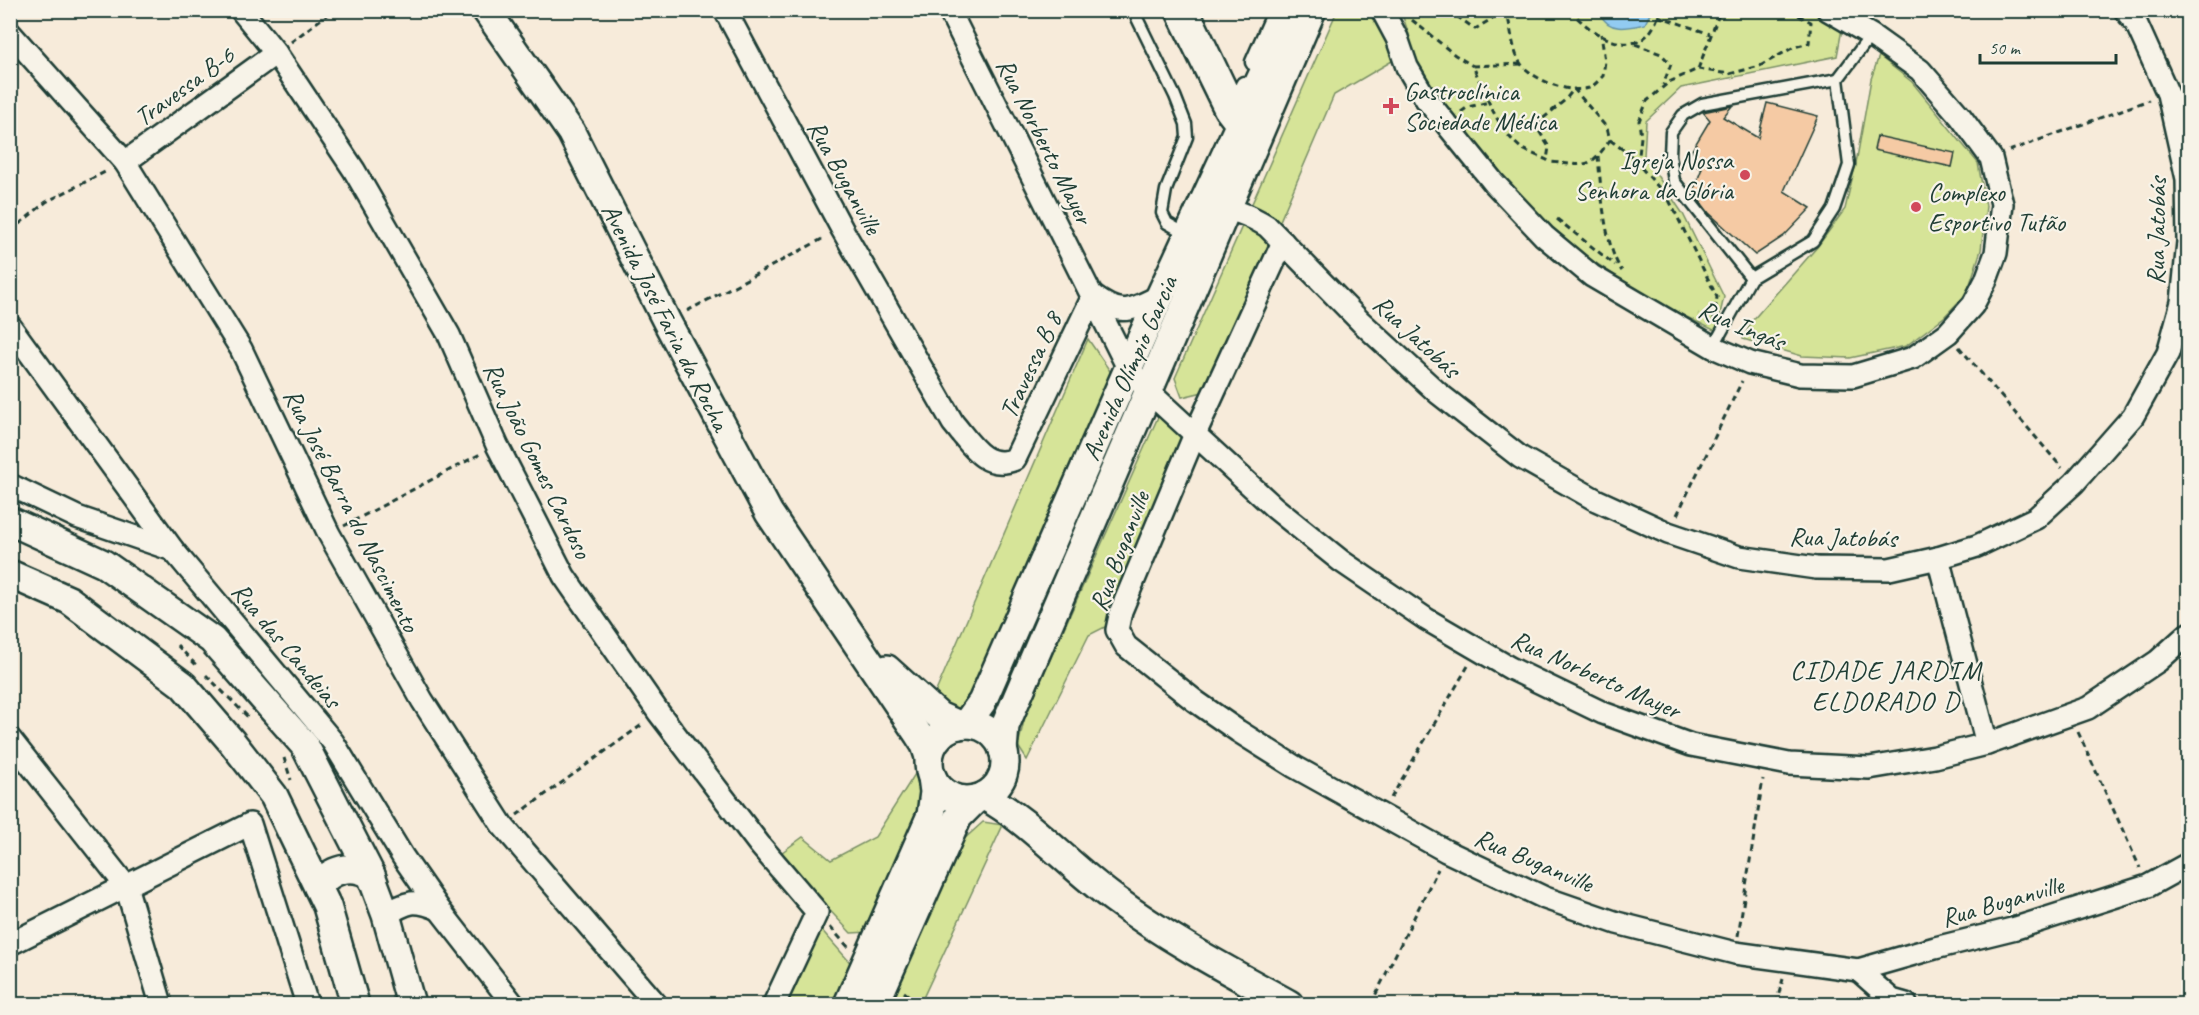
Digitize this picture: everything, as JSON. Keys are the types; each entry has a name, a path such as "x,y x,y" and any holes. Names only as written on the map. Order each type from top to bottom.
{"street":[{"name":"Rua João Gomes Cardoso","path":"241,10 276,53 354,170 449,335 497,446 564,576 659,713 759,844 817,912"},
{"name":"Avenida José Faria da Rocha","path":"486,10 571,132 667,322 770,513 925,745 931,767"},
{"name":"Rua Buganville","path":"725,10 842,228 953,423 976,451 993,462 1006,463 1015,459"},
{"name":"Rua Norberto Mayer","path":"950,10 1128,368 1148,392 1275,508 1341,561 1426,619 1510,668 1603,713 1691,745 1789,764 1869,768 1935,757 1987,744 2088,708 2158,661 2188,634"},
{"path":"1176,10 1225,110 1248,132 1312,10"},
{"path":"1191,10 1236,104 1277,10"},
{"name":"Avenida Olímpio Garcia","path":"1004,757 1005,726 1148,392 1214,208 1248,132 1292,10"},
{"name":"Rua Ingás","path":"1382,10 1397,38 1407,67 1426,99 1494,183 1544,236 1592,276 1713,347 1750,363 1800,375 1853,376 1913,358 1948,333 1973,305 1996,253 2002,204 1990,158 1960,116 1920,69 1871,35 1828,10"},
{"name":"Rua Jatobás","path":"1214,208 1249,215 1267,226 1361,322 1438,393 1520,457 1596,500 1668,532 1739,557 1816,568 1889,569 1977,546 2036,519 2074,483 2133,416 2168,353 2182,302 2188,242 2187,179 2168,94 2136,23 2125,10"},
{"name":"Rua José Barra do Nascimento","path":"10,33 125,162 241,349 329,534 422,700 502,825 656,1005"},
{"name":"Travessa B-6","path":"125,162 276,53"},
{"name":"Avenida Olímpio Garcia","path":"962,725 982,702 1128,368 1189,236 1214,208"},
{"path":"1195,434 1283,242"},
{"path":"1093,296 1109,307 1123,310 1136,308 1160,296"},
{"name":"Travessa B 8","path":"1015,459 1093,296"},
{"name":"Rua das Candeias","path":"10,326 172,550 333,742 403,857 439,909 513,1005"},
{"name":"Rua Buganville","path":"1195,434 1121,611 1117,630 1126,646 1195,701 1295,766 1446,851 1556,902 1617,923 1735,953 1858,970 2016,928 2148,886 2188,864"},
{"path":"10,485 77,517 172,550"},
{"path":"10,521 104,564 212,640 304,746 370,875 395,909"},
{"path":"1938,558 1987,744"},
{"path":"10,574 69,600 183,685 232,742 274,796 327,906 355,1005"},
{"name":"Avenida José Faria da Rocha","path":"844,625 939,717 962,725"},
{"path":"848,1005 931,815 934,792 931,767 939,736 948,729 962,725 978,726 989,731 998,740 1015,794 1073,866"},
{"path":"10,739 126,886 161,1005"},
{"path":"875,1005 958,817 980,797 995,788 1002,776 1004,757"},
{"path":"931,767 939,788 950,796 962,800 980,797 1006,810 1113,898 1168,936 1289,1005"},
{"path":"10,944 250,824 307,1005"},
{"path":"403,857 395,909 411,1005"},
{"path":"318,887 327,877 339,870 362,869 370,875"},
{"path":"395,909 423,902 439,909"},
{"path":"774,1005 817,912"},
{"path":"1858,970 1892,1000 1906,1005"}],"lane":[{"path":"1132,10 1175,96 1186,124 1187,137 1166,190 1162,213 1167,224 1189,236"},
{"path":"1751,278 1674,181 1670,154 1671,132 1683,116 1702,104 1838,79 1871,35"},
{"path":"1713,347 1751,278 1813,241 1834,209 1849,165 1838,79"}],"path":[{"path":"276,53 333,10"},
{"path":"1409,10 1413,27"},
{"path":"1448,10 1475,29 1493,18 1497,10"},
{"path":"1506,10 1521,64"},
{"path":"1570,10 1618,44 1635,44 1661,54 1671,64 1663,87"},
{"path":"1635,44 1656,27 1660,10"},
{"path":"1698,69 1718,17 1718,10"},
{"path":"1638,164 1641,137 1639,121 1647,101 1669,82 1698,69 1729,74 1760,66 1794,47 1809,43 1811,22 1788,10"},
{"path":"1658,16 1710,34"},
{"path":"1411,19 1455,55 1473,66 1521,64 1550,85 1574,89 1590,87 1603,76 1605,61 1601,34"},
{"path":"1473,66 1489,102 1508,135 1522,148 1547,160 1586,165 1598,156 1610,140"},
{"path":"1574,89 1607,128 1610,140 1638,164 1662,191"},
{"path":"1547,160 1549,147 1539,131 1540,121 1565,100 1574,89"},
{"path":"1990,158 2168,94"},
{"path":"1461,112 1468,107 1489,102"},
{"path":"1598,156 1602,200 1615,260 1622,270"},
{"path":"10,229 46,202 125,162"},
{"path":"1668,198 1717,297 1714,319 1695,313"},
{"path":"1552,215 1630,276"},
{"path":"667,322 842,228"},
{"path":"1948,333 2074,483"},
{"path":"1668,532 1750,363"},
{"path":"329,534 497,446"},
{"path":"1382,815 1478,649"},
{"path":"502,825 659,713"},
{"path":"2070,714 2148,886"},
{"path":"1735,953 1766,760"},
{"path":"1371,1005 1446,851"},
{"path":"817,912 865,966"},
{"path":"1776,1005 1789,960"}],"green space":[{"path":"1359,10 1376,18 1385,30 1392,61 1334,95 1207,391 1182,397 1175,378 1337,11"},
{"path":"1820,10 1842,29 1837,56 1681,88 1646,121 1644,156 1683,214 1724,297 1716,331 1655,302 1573,248 1499,175 1410,61 1409,35 1401,11"},
{"name":"Complexo Esportivo Tutão","path":"1879,56 1912,82 1978,163 1986,206 1981,250 1967,293 1944,317 1906,346 1850,358 1802,356 1743,339 1752,321 1818,246 1845,209 1871,79"},
{"path":"1088,339 1114,377 976,695 956,714 931,703"},
{"path":"1158,417 1174,421 1187,438 1107,626 1089,635 1027,760 1018,746 1025,716"},
{"path":"915,774 923,788 923,815 869,932 851,933 778,855 803,837 831,860 875,837"},
{"path":"983,822 1003,825 923,998 928,1004 891,1004 962,841"},
{"path":"819,927 854,967 838,1004 786,1004"}],"water":[{"path":"1606,11 1651,11 1645,24 1614,27 1601,15"}],"building":[{"name":"Igreja Nossa Senhora da Glória","path":"1767,103 1818,116 1784,191 1811,208 1784,236 1755,255 1709,213 1693,192 1702,168 1696,165 1692,150 1710,120 1703,112 1732,106 1723,117 1758,138"},
{"path":"1877,136 1955,153 1952,167 1874,150"}],"place":[{"name":"Gastroclínica Sociedade Médica","path":"1391,106"},
{"name":"Igreja Nossa Senhora da Glória","path":"1745,175"},
{"name":"Complexo Esportivo Tutão","path":"1916,207"}],"district":[{"name":"CIDADE JARDIM ELDORADO D","path":"1886,686"}]}
